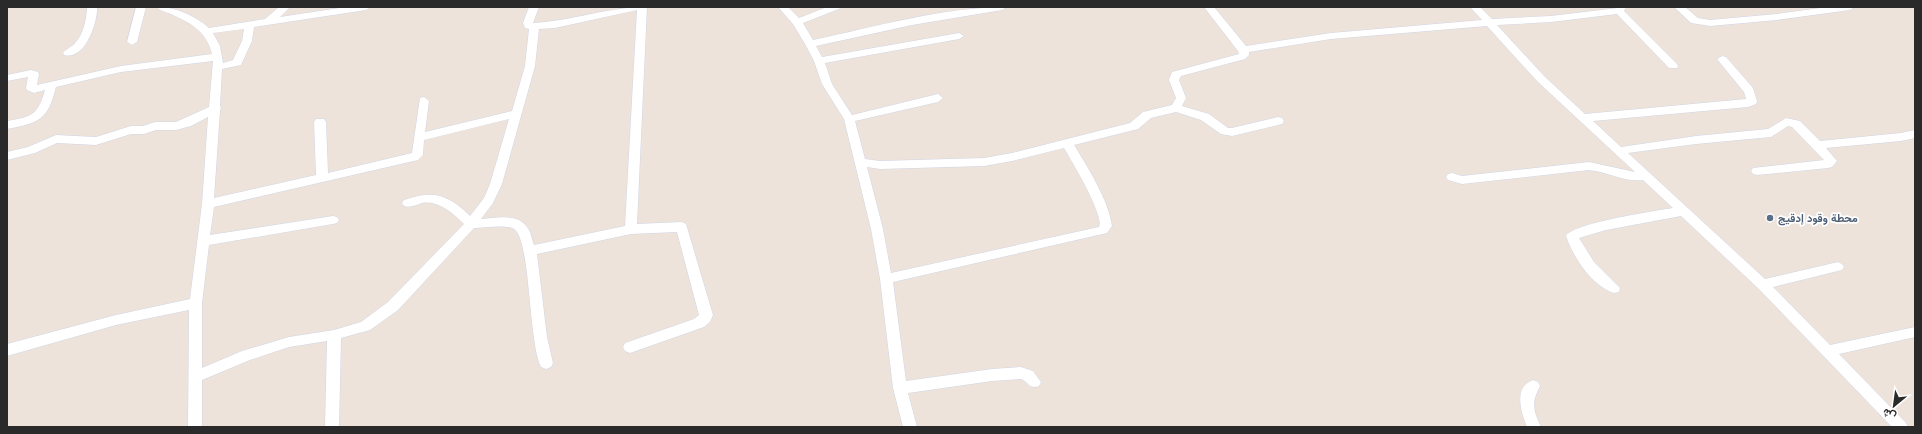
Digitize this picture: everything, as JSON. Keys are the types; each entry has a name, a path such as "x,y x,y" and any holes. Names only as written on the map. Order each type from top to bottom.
{"street":[{"path":"68,53 81,44 85,39 93,15 92,7"},
{"path":"132,42 141,7"},
{"path":"162,7 201,25 216,43 218,62 216,108 208,204 196,303 195,427"},
{"path":"207,31 366,7"},
{"path":"534,7 528,23 534,28 556,25 595,11 638,7"},
{"path":"632,229 642,7"},
{"path":"783,7 797,22 810,44 819,60 827,84 849,119 877,230 886,279 900,388 910,427"},
{"path":"797,22 836,7"},
{"path":"810,44 912,22 1002,7"},
{"path":"1176,108 1181,98 1174,80 1176,74 1241,58 1244,55 1243,50 1209,7"},
{"path":"1475,7 1541,79 1763,285 1901,427"},
{"path":"1679,7 1697,22 1710,23 1777,17 1850,7"},
{"path":"267,23 279,9"},
{"path":"1243,50 1331,36 1488,22 1551,19 1620,9 1674,66"},
{"path":"7,78 31,73 34,74 31,88 51,86 121,69 218,62 237,63 243,53 247,41 249,25"},
{"path":"195,377 246,355 282,344 334,335 365,326 380,316 403,295 471,224 489,200 496,184 530,66 534,28"},
{"path":"819,60 959,36"},
{"path":"1582,118 1748,104 1752,101 1749,91 1722,59"},
{"path":"7,125 29,121 39,116 46,108 51,86"},
{"path":"849,119 938,98"},
{"path":"208,204 245,194 322,179 414,157 417,155 424,101"},
{"path":"7,156 30,150 56,139 96,141 131,130 144,130 155,126 176,126 187,123 216,108"},
{"path":"861,162 880,165 984,162 1067,144 1107,132 1134,126 1147,115 1176,108 1205,117 1224,131 1232,132 1278,121"},
{"path":"419,137 515,114"},
{"path":"320,122 322,179"},
{"path":"1618,151 1696,140 1771,133 1786,122 1796,124 1831,161 1828,164 1757,171"},
{"path":"1817,145 1901,137 1915,134"},
{"path":"886,279 1102,231 1106,228 1107,224 1101,208 1067,144"},
{"path":"1452,177 1462,180 1589,166 1598,167 1633,178 1644,176"},
{"path":"408,203 427,198 436,200 460,212 471,224"},
{"path":"1614,288 1606,284 1580,253 1573,243 1572,236 1590,230 1682,211"},
{"path":"204,241 333,220"},
{"path":"471,224 509,222 518,225 523,230 530,251 540,337 546,363"},
{"path":"530,251 632,229 682,227 706,315 705,318 699,323 630,347"},
{"path":"1763,285 1838,267"},
{"path":"7,350 109,322 196,303"},
{"path":"1828,351 1915,332"},
{"path":"332,427 334,335"},
{"path":"900,388 992,375 1021,373 1028,375 1034,382"},
{"path":"1532,386 1526,395 1528,412 1534,427"}],"place":[{"name":"محطة وقود إدقيج","path":"1770,218"}]}
